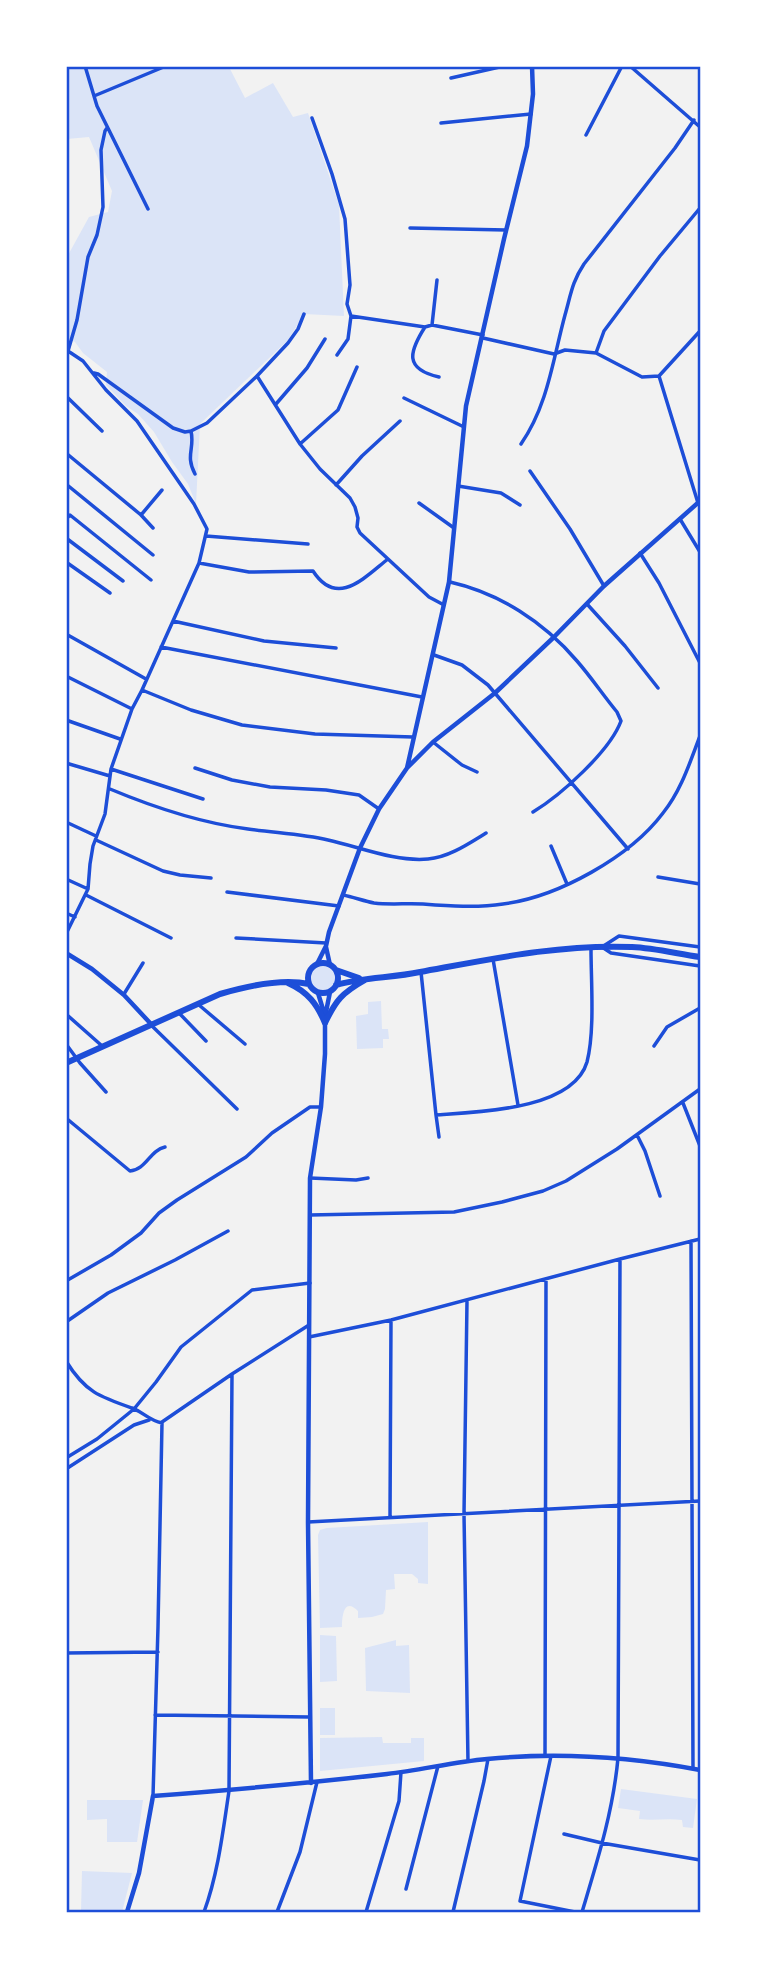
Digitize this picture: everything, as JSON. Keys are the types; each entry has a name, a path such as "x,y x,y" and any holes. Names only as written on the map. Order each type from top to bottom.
{"main road":[{"path":"336,985 539,950 635,947 701,957"},
{"path":"288,982 308,973 317,964 364,979"},
{"path":"308,973 312,989 318,993 330,992 338,977 333,967"},
{"path":"288,982 310,996 325,1020 339,998 364,979"},
{"path":"66,1063 220,994 241,988 288,982 309,984"}],"street":[{"path":"85,66 93,96 107,128 148,209"},
{"path":"93,96 166,66"},
{"path":"451,78 504,66"},
{"path":"407,768 449,582 466,406 527,146 532,66"},
{"path":"586,135 622,66"},
{"path":"630,66 701,127"},
{"path":"441,123 531,114"},
{"path":"312,118 345,219 350,285 347,304 351,316 348,338 337,355"},
{"path":"521,444 542,404 573,281 694,120"},
{"path":"66,934 88,889 93,846 105,814 111,769 120,739 199,563 207,529 194,504 136,421 83,361 67,352 103,207 101,150 107,128"},
{"path":"596,353 604,331 660,256 701,208"},
{"path":"410,228 506,230"},
{"path":"432,325 437,279"},
{"path":"94,373 173,428 184,432 191,431 207,422 257,376 288,343 304,314"},
{"path":"351,316 425,327 432,325 554,354 565,350 596,353 642,377 659,376 701,331"},
{"path":"425,327 414,344 412,361 427,374 439,377"},
{"path":"276,404 307,368 325,338"},
{"path":"300,444 338,410 358,368"},
{"path":"257,376 300,444 350,498 355,507 360,533 429,597 444,605"},
{"path":"317,964 360,848 379,809 407,768 433,742 495,693 604,586 699,502 659,376"},
{"path":"66,396 102,432"},
{"path":"404,398 464,427"},
{"path":"336,485 362,456 400,421"},
{"path":"191,431 193,439 190,464 195,474"},
{"path":"66,453 153,528"},
{"path":"530,471 570,529 604,586"},
{"path":"66,484 153,555"},
{"path":"458,486 500,493 520,505"},
{"path":"141,515 162,490"},
{"path":"419,503 454,528"},
{"path":"66,519 69,516 150,580"},
{"path":"680,519 701,552"},
{"path":"206,536 307,544"},
{"path":"66,538 123,581"},
{"path":"640,553 701,663"},
{"path":"199,563 249,572 313,570 328,586 341,589 362,580 388,559"},
{"path":"66,562 110,593"},
{"path":"449,582 495,596 538,624 576,660 617,712 621,721 606,747 572,781 533,812"},
{"path":"587,604 658,688"},
{"path":"173,621 264,641 336,648"},
{"path":"66,634 146,679"},
{"path":"161,647 422,697"},
{"path":"434,655 452,660 471,671 495,693 628,849"},
{"path":"66,676 132,709"},
{"path":"142,690 191,710 242,725 315,734 413,737"},
{"path":"66,720 120,739"},
{"path":"342,894 374,903 492,905 541,894 567,884 628,849 648,832 665,811 684,779 700,736"},
{"path":"433,742 477,772"},
{"path":"66,763 110,776"},
{"path":"195,768 232,780 270,787 359,795 379,809"},
{"path":"111,769 203,799"},
{"path":"110,789 204,820 327,840 413,860 432,859 452,853 485,832"},
{"path":"66,822 163,871 211,878"},
{"path":"551,846 567,884"},
{"path":"658,877 701,884"},
{"path":"66,879 88,889"},
{"path":"227,892 339,906"},
{"path":"86,895 171,938"},
{"path":"66,913 75,917"},
{"path":"701,947 619,936 602,947 611,953 701,966"},
{"path":"236,938 326,945"},
{"path":"326,945 333,967"},
{"path":"436,1115 497,1109 543,1099 563,1091 578,1080 586,1065 591,1044 591,947"},
{"path":"66,953 124,995 237,1109"},
{"path":"492,958 518,1105"},
{"path":"124,995 143,963"},
{"path":"421,972 439,1137"},
{"path":"277,1913 300,1852 314,1782 309,1717 310,1178 321,1107 325,1020 330,992"},
{"path":"318,993 325,1020"},
{"path":"198,1003 245,1044"},
{"path":"654,1046 667,1027 701,1008"},
{"path":"178,1012 206,1041"},
{"path":"66,1014 103,1046"},
{"path":"66,1044 106,1092"},
{"path":"310,1215 454,1212 543,1191 566,1181 701,1090"},
{"path":"682,1102 701,1146"},
{"path":"66,1281 111,1255 141,1233 168,1206 246,1157 295,1117 310,1107 321,1107"},
{"path":"66,1118 130,1171 137,1170 158,1148 165,1147"},
{"path":"637,1135 660,1196"},
{"path":"310,1178 368,1178"},
{"path":"66,1322 108,1293 228,1231"},
{"path":"309,1337 467,1301 701,1239"},
{"path":"691,1241 693,1768"},
{"path":"582,1913 615,1788 618,1758 620,1259"},
{"path":"546,1279 548,1755 520,1901 575,1913"},
{"path":"66,1458 97,1439 134,1409 181,1348 252,1290 310,1283"},
{"path":"467,1301 464,1514 468,1761"},
{"path":"390,1517 391,1320"},
{"path":"66,1361 82,1384 101,1396 134,1409 150,1420 162,1423 309,1325"},
{"path":"204,1913 222,1839 229,1791 232,1374"},
{"path":"66,1469 134,1425 150,1420"},
{"path":"127,1913 139,1873 153,1796 162,1423"},
{"path":"308,1522 701,1501"},
{"path":"66,1653 158,1652"},
{"path":"155,1715 309,1717"},
{"path":"153,1796 229,1791 401,1772 468,1761 548,1755 618,1758 701,1770"},
{"path":"453,1913 488,1759"},
{"path":"405,1889 438,1766"},
{"path":"366,1913 399,1801 401,1772"},
{"path":"564,1834 701,1860"}],"shaded area":[{"path":"67,67 229,67 245,98 273,83 293,117 308,113 339,205 344,316 304,314 288,340 200,424 196,504 188,484 154,432 106,385 107,372 83,353 75,342 69,339 67,343 67,257 89,217 108,212 112,191 89,137 67,139"},
{"path":"323,966 332,969 335,978 332,987 323,990 314,987 311,978 314,969"},
{"path":"381,1001 382,1029 388,1029 389,1039 383,1039 383,1048 357,1049 356,1016 368,1014 368,1002"},
{"path":"428,1522 428,1584 418,1583 418,1579 412,1574 394,1574 395,1589 386,1590 383,1614 358,1618 358,1611 350,1606 343,1613 342,1627 320,1628 320,1530"},
{"path":"320,1635 336,1636 337,1681 320,1682"},
{"path":"396,1640 396,1646 409,1645 410,1693 366,1691 365,1648"},
{"path":"320,1708 335,1708 335,1735 320,1735"},
{"path":"382,1737 383,1743 411,1743 411,1738 424,1738 424,1761 320,1771 320,1738"},
{"path":"621,1789 697,1799 693,1828 683,1827 682,1820 639,1819 640,1811 618,1808"},
{"path":"87,1800 143,1800 137,1842 107,1842 107,1819 87,1820"},
{"path":"82,1871 132,1873 122,1912 67,1912 81,1911"}]}
